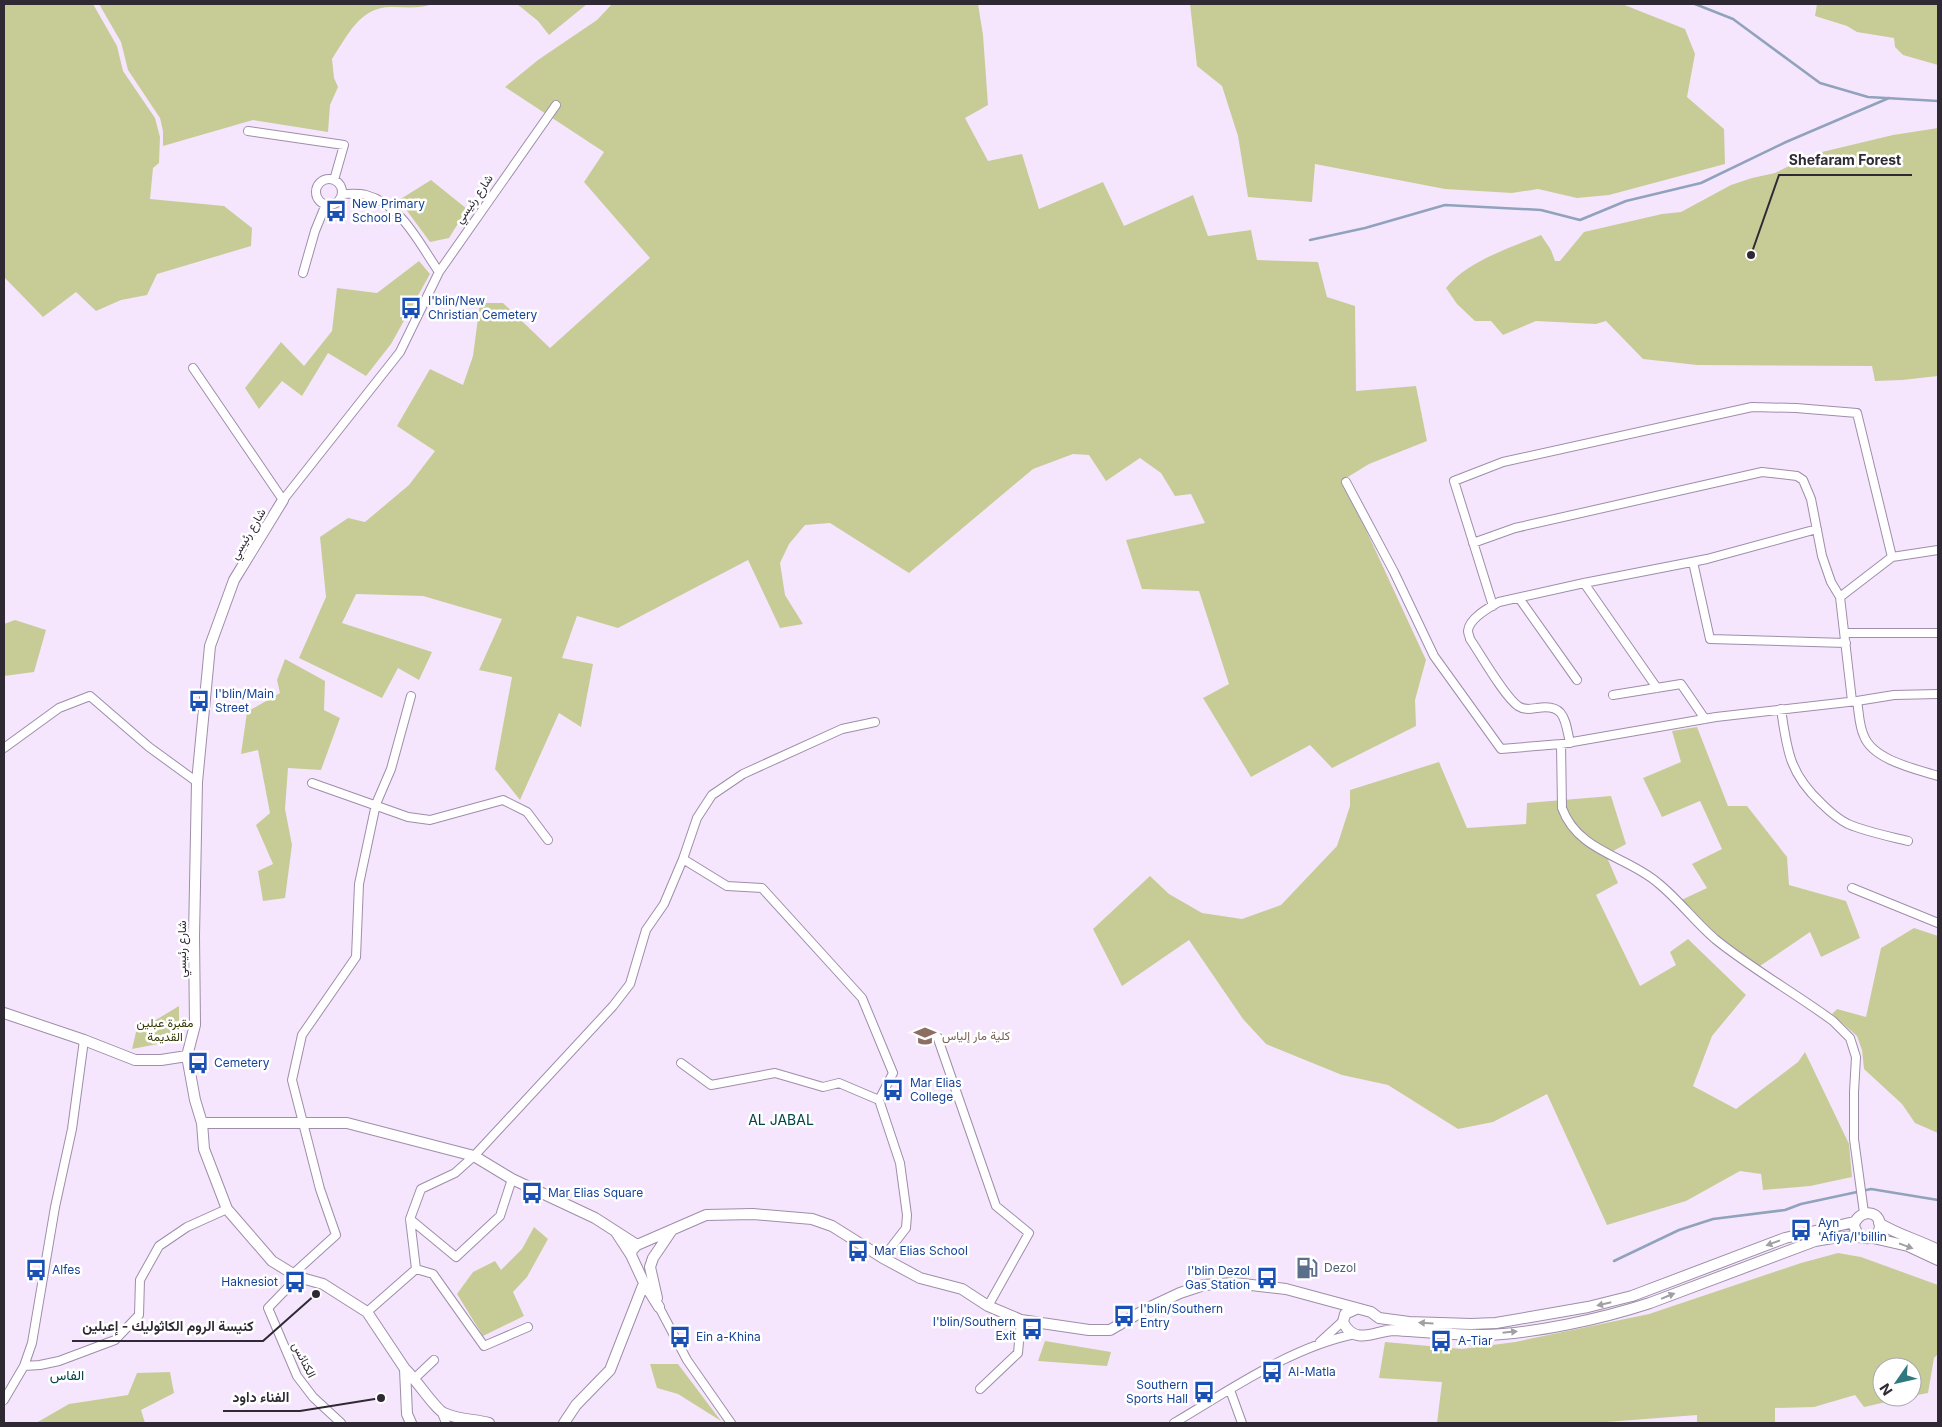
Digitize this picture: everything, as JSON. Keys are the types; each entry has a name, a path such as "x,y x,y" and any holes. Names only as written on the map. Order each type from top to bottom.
{"main road":[{"name":"شارع رئيسي","path":"187,1056 195,1025 194,936 197,782 210,646 234,580 283,500"},
{"path":"4,1013 84,1040 135,1060 161,1060 187,1056 195,1100 202,1123 204,1149 227,1209 272,1261 296,1275 323,1284 367,1312 405,1369 415,1378 442,1413 489,1423"},
{"path":"202,1123 347,1123 474,1156 512,1179 595,1218 648,1249 659,1307"},
{"path":"631,1255 632,1250 639,1244 706,1215 753,1214 812,1219 832,1226 883,1258 920,1278 962,1289 988,1306 1021,1320 1089,1330 1108,1330 1180,1293 1204,1285 1234,1284 1286,1289 1370,1312 1378,1318 1409,1322 1496,1323 1588,1308 1632,1296 1785,1238 1854,1222 1864,1213 1873,1214 1879,1223 1893,1232 1938,1250"},
{"path":"1854,1222 1854,1230 1860,1237"},
{"path":"1873,1238 1879,1230 1879,1223"},
{"path":"614,1230 631,1255 644,1284 659,1307"},
{"path":"638,1268 645,1270 652,1263 673,1230"},
{"path":"1356,1309 1349,1311 1344,1319 1344,1325 1356,1334 1369,1336 1390,1330 1483,1335 1544,1328 1627,1310 1815,1241 1834,1238 1873,1238 1908,1246 1938,1260"},
{"path":"564,1423 576,1405 610,1370 644,1284"},
{"path":"1317,1298 1333,1307 1344,1319"},
{"path":"1374,1334 1379,1326 1378,1318"},
{"path":"405,1369 407,1414 410,1423"}],"street":[{"name":"شارع رئيسي","path":"283,500 400,352 439,272 556,105"},
{"path":"248,131 344,145 334,180"},
{"path":"330,179 340,186 342,194 335,204 326,204 317,196 317,188 322,182 330,179"},
{"path":"342,194 364,194 382,200 398,213 439,272"},
{"path":"303,273 315,231 326,204"},
{"path":"193,368 283,500"},
{"path":"1493,606 1454,481 1503,462 1752,407 1796,408 1857,413 1892,557"},
{"path":"1474,543 1515,528 1762,472 1786,473 1797,476 1803,480 1811,499 1822,556 1831,582 1840,597 1855,701 1864,736 1873,748 1883,756 1938,776"},
{"path":"1346,482 1394,572 1434,656 1501,748 1570,743 1705,719 1894,695 1938,694"},
{"path":"1570,743 1566,722 1560,711 1555,707 1548,706 1528,709 1517,705 1509,696 1470,639 1468,631 1475,620 1499,602 1693,562 1816,530"},
{"path":"1840,597 1892,557 1938,550"},
{"path":"1693,562 1710,639 1846,643"},
{"path":"1584,583 1657,688"},
{"path":"1519,598 1577,680"},
{"path":"1844,633 1938,633"},
{"path":"1613,695 1681,684 1705,719"},
{"path":"4,748 59,708 90,696 149,747 197,782"},
{"path":"296,1275 336,1235 320,1189 292,1080 302,1036 356,957 359,884 376,804 391,769 411,696"},
{"path":"1781,709 1788,752 1802,783 1810,793 1847,824 1908,842"},
{"path":"416,1269 410,1219 421,1189 455,1172 474,1156 613,1006 630,984 646,930 664,904 683,859 697,818 712,795 743,774 842,729 875,722"},
{"path":"1561,744 1562,808 1565,818 1571,827 1598,850 1641,871 1657,882 1715,938 1833,1021 1850,1038 1856,1057 1854,1139 1864,1213"},
{"path":"312,783 408,816 430,820 504,800 527,812 548,840"},
{"path":"683,859 727,886 762,888 862,998 893,1073 878,1100"},
{"path":"1852,888 1938,923"},
{"path":"937,1036 996,1206 1030,1233 988,1306"},
{"path":"4,1400 24,1366 32,1343 55,1206 72,1129 84,1040"},
{"path":"681,1064 711,1085 775,1073 822,1087 839,1083 878,1100 900,1163 907,1215 906,1228 883,1258"},
{"path":"410,1219 456,1257 500,1216 512,1179"},
{"path":"24,1366 59,1361 114,1340 139,1314 140,1280 159,1246 186,1227 227,1209"},
{"path":"367,1312 416,1269"},
{"path":"416,1269 433,1274 484,1346 528,1326"},
{"name":"الكنائس","path":"296,1275 268,1308 297,1376 313,1397 341,1423"},
{"path":"659,1307 687,1360 731,1423"},
{"path":"1316,1346 1344,1319"},
{"path":"980,1389 1018,1353 1021,1320"},
{"path":"1174,1423 1257,1374 1316,1346 1356,1334"},
{"path":"415,1378 434,1360"},
{"path":"1230,1390 1242,1423"},
{"path":"442,1413 446,1423"}],"green space":[{"path":"4,4 93,4 117,46 123,71 155,118 160,137 159,163 153,168 150,199 224,206 252,228 251,246 157,274 147,295 121,300 96,311 76,292 43,317 4,277"},
{"path":"99,4 432,4 418,7 382,8 372,11 356,24 332,59 334,78 338,87 330,105 328,132 253,120 163,146 163,131 160,118 128,70 121,42"},
{"path":"517,4 587,4 549,35 538,21"},
{"path":"612,4 978,4 983,35 988,105 965,118 988,161 1022,154 1039,209 1103,182 1124,226 1193,195 1208,236 1251,230 1257,260 1318,262 1327,297 1355,306 1356,391 1416,386 1427,441 1369,464 1343,480 1426,660 1415,700 1416,726 1332,768 1310,745 1251,777 1203,698 1229,684 1199,591 1142,589 1126,540 1205,523 1191,494 1175,496 1161,473 1140,458 1106,481 1089,455 1073,454 1033,469 909,573 830,523 805,525 789,544 780,563 785,595 803,624 780,628 748,560 618,628 577,616 562,658 593,664 581,727 559,713 520,800 495,769 512,677 479,670 502,619 423,596 356,594 342,623 432,652 419,680 398,668 382,698 299,658 326,597 320,537 348,518 365,522 409,485 435,451 397,426 430,369 463,385 473,356 480,303 503,303 550,348 650,258 584,182 604,152 505,87 538,60 597,20"},
{"path":"1190,4 1622,4 1685,29 1695,54 1687,97 1724,129 1725,164 1609,195 1577,198 1538,189 1512,193 1445,189 1315,164 1312,202 1248,197 1238,136 1222,86 1197,66"},
{"path":"1817,4 1938,4 1938,65 1903,55 1895,47 1894,38 1857,32 1847,26 1815,16"},
{"path":"1938,128 1938,376 1875,381 1872,366 1697,365 1643,359 1606,321 1596,324 1536,321 1503,335 1491,321 1475,321 1457,304 1446,288 1465,270 1477,263 1541,235 1551,250 1555,261 1560,261 1584,232 1662,214 1681,212 1731,185 1775,173 1822,152 1893,135"},
{"path":"431,180 467,209 449,238 430,242 399,200"},
{"path":"419,261 430,274 391,344 366,376 328,353 302,396 282,381 259,409 245,388 281,342 304,366 332,331 337,288 377,293"},
{"path":"15,620 46,630 34,672 4,676 4,624"},
{"path":"285,659 325,681 324,710 340,718 321,770 288,768 285,809 292,845 285,898 263,901 258,871 273,864 256,825 270,813 258,750 241,754 247,712 280,693 277,680"},
{"path":"1697,727 1728,806 1747,806 1787,857 1789,885 1846,901 1860,938 1821,957 1810,932 1760,966 1746,959 1677,902 1707,888 1692,864 1722,849 1700,801 1662,817 1643,778 1681,762 1672,731"},
{"path":"1439,762 1467,828 1526,824 1527,803 1611,796 1626,844 1606,855 1618,883 1596,895 1640,986 1676,965 1670,952 1688,939 1746,995 1712,1036 1693,1086 1736,1109 1798,1062 1805,1052 1849,1144 1852,1177 1810,1186 1763,1190 1761,1174 1740,1171 1686,1201 1607,1225 1547,1094 1493,1122 1458,1129 1388,1085 1342,1075 1266,1044 1243,1019 1189,940 1122,986 1093,929 1150,876 1169,894 1202,913 1242,919 1281,905 1337,846 1350,806 1350,790"},
{"path":"1914,928 1938,936 1938,1133 1915,1123 1902,1104 1864,1069 1862,1050 1857,1036 1832,1014 1837,1009 1866,1017 1881,948"},
{"name":"مقبرة عبلين القديمة","path":"179,1006 179,1040 132,1049 136,1032"},
{"path":"534,1227 548,1239 527,1277 513,1292 524,1316 483,1336 457,1294 473,1272 495,1261 501,1270 522,1249"},
{"path":"1838,1253 1861,1257 1938,1285 1938,1354 1934,1358 1928,1393 1922,1394 1922,1357 1872,1357 1872,1405 1864,1407 1855,1395 1814,1407 1775,1408 1775,1423 1697,1423 1697,1415 1593,1423 1437,1423 1442,1382 1379,1378 1385,1342 1462,1349 1515,1342 1649,1314 1801,1263"},
{"path":"1045,1341 1111,1352 1107,1366 1038,1361"},
{"path":"650,1364 678,1364 721,1421 678,1394 657,1388"},
{"path":"170,1372 174,1393 141,1410 145,1423 36,1423 69,1404 128,1395 137,1373"}],"waterway":[{"path":"1695,4 1733,19 1820,83 1868,97 1938,101"},
{"path":"1310,240 1365,228 1445,205 1541,210 1580,220 1626,201 1701,183 1786,142 1889,98"},
{"path":"1614,1261 1679,1230 1713,1219 1785,1210 1801,1204 1871,1189 1938,1200"}],"place":[{"name":"New Primary School B","path":"336,211"},
{"name":"Shefaram Forest","path":"1751,255"},
{"name":"I'blin/New Christian Cemetery","path":"411,308"},
{"name":"I'blin/Main Street","path":"199,701"},
{"name":"كلية مار إلياس","path":"925,1036"},
{"name":"Cemetery","path":"198,1063"},
{"name":"Mar Elias College","path":"893,1090"},
{"name":"Mar Elias Square","path":"532,1193"},
{"name":"Ayn 'Afiya/I'billin","path":"1801,1230"},
{"name":"Mar Elias School","path":"858,1251"},
{"name":"Dezol","path":"1307,1268"},
{"name":"Alfes","path":"36,1270"},
{"name":"I'blin Dezol Gas Station","path":"1267,1278"},
{"name":"Haknesiot","path":"295,1282"},
{"name":"كنيسة الروم الكاثوليك - إعبلين","path":"316,1294"},
{"name":"I'blin/Southern Entry","path":"1124,1316"},
{"name":"I'blin/Southern Exit","path":"1032,1329"},
{"name":"Ein a-Khina","path":"680,1337"},
{"name":"A-Tiar","path":"1441,1341"},
{"name":"Al-Matla","path":"1272,1372"},
{"name":"Southern Sports Hall","path":"1204,1392"},
{"name":"الفناء داود","path":"381,1398"}],"district":[{"name":"AL JABAL","path":"781,1120"},
{"name":"الفاس","path":"67,1375"}]}
